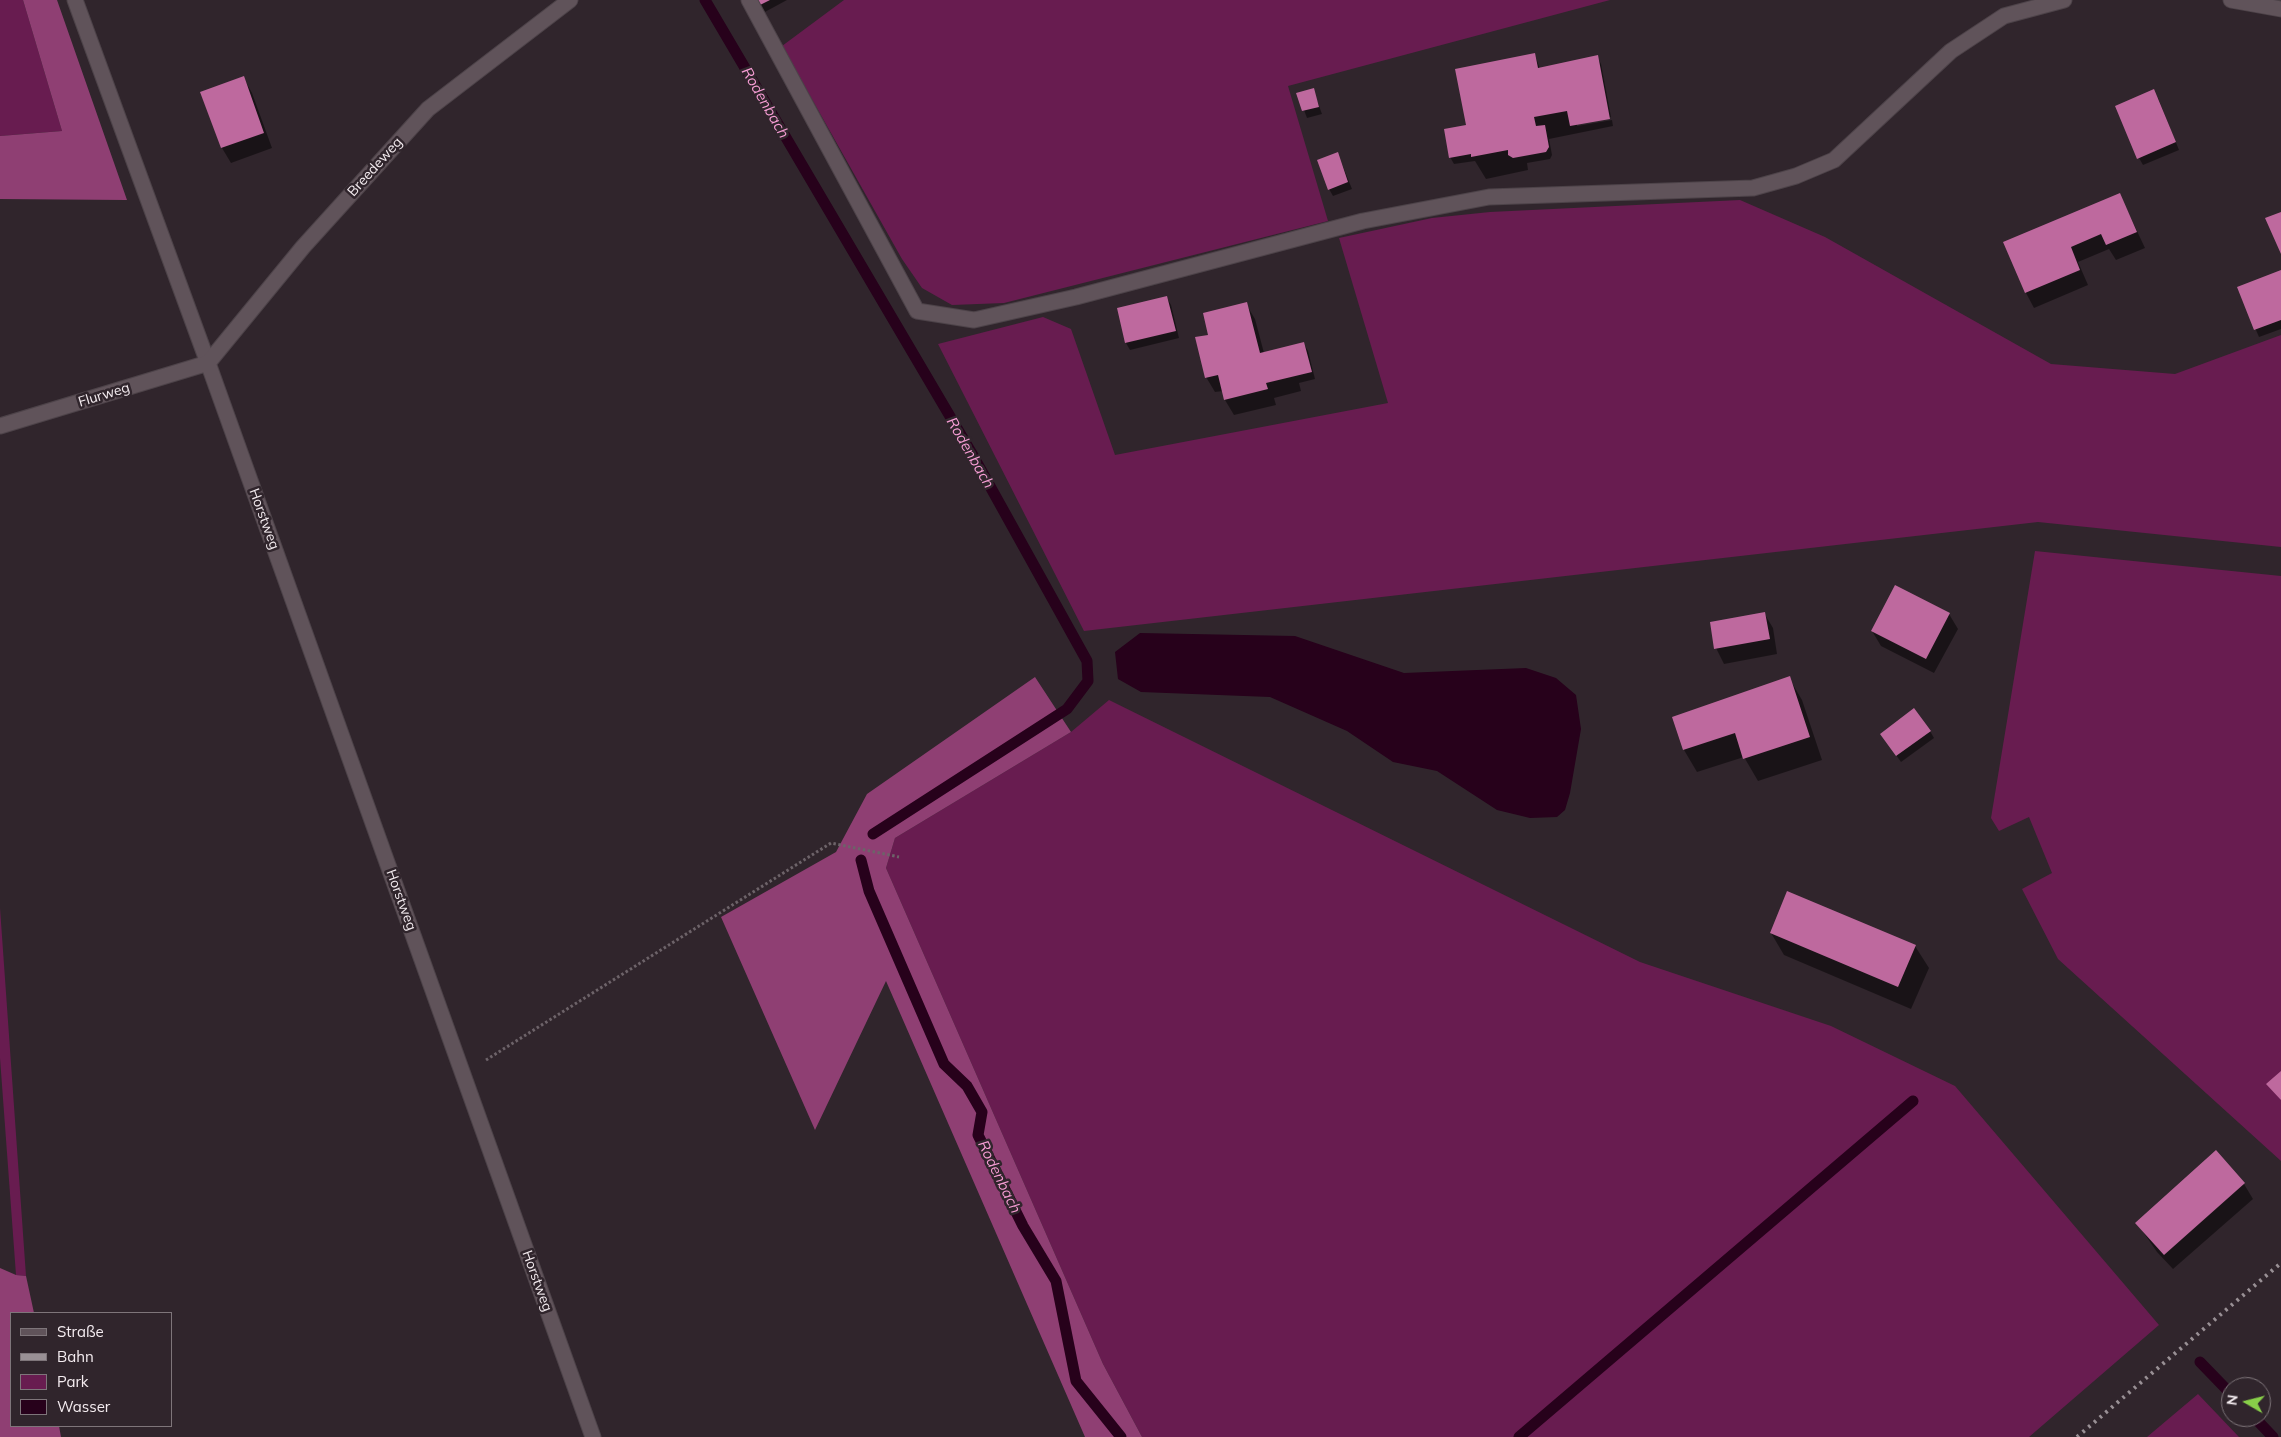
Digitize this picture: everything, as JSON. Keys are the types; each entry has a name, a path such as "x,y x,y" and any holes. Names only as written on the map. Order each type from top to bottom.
{"street":[{"name":"Horstweg","path":"75,0 208,363 593,1437"},
{"name":"Breedeweg","path":"208,363 303,247 428,109 570,0"},
{"path":"749,0 918,311 974,320 1076,297 1363,221 1489,197 1753,188 1796,176 1834,160 1951,52 2004,16 2064,0"},
{"path":"2232,0 2281,9"},
{"name":"Flurweg","path":"0,426 208,363"}],"path":[{"path":"463,1075 831,843 899,857"}],"green space":[{"path":"0,0 23,0 62,131 0,136"},
{"path":"844,0 1610,0 1288,86 1328,221 1004,303 952,305 922,288 902,259 782,46"},
{"path":"1740,200 1825,237 2051,364 2175,374 2281,335 2281,547 2038,522 1084,631 938,344 1043,317 1071,329 1115,455 1388,403 1339,238 1432,218 1490,212"},
{"path":"2035,551 2281,576 2281,1161 2058,959 2022,889 2052,873 2029,817 1999,831 1991,818"},
{"path":"1109,700 1640,962 1831,1026 1955,1086 2159,1325 2029,1437 1142,1437 1103,1364 886,868 895,838 1071,732"},
{"path":"0,908 26,1276 16,1275 0,1058"},
{"path":"2198,1394 2221,1418 2221,1427 2229,1427 2239,1437 2147,1437"}],"shaded area":[{"path":"23,0 57,0 127,200 0,199 0,136 62,131"},
{"path":"1035,677 1071,732 895,838 886,868 1103,1364 1142,1437 1085,1437 886,981 815,1130 721,917 836,852 867,794"},
{"path":"0,1268 16,1275 26,1276 34,1312 10,1312 10,1427 59,1427 61,1437 0,1437"}],"water":[{"path":"1140,633 1295,636 1404,673 1526,668 1556,678 1576,695 1581,729 1570,793 1565,810 1557,817 1530,818 1497,810 1437,771 1393,762 1347,731 1270,697 1141,692 1118,679 1115,652"}],"building":[{"path":"755,0 770,0 758,6"},
{"path":"1535,53 1538,68 1598,55 1610,119 1570,126 1567,111 1534,117 1536,126 1545,125 1549,147 1546,152 1513,158 1508,155 1508,150 1471,157 1471,154 1449,158 1444,129 1466,125 1455,69"},
{"path":"244,76 264,133 221,148 200,92"},
{"path":"1314,88 1319,107 1302,111 1296,93"},
{"path":"2154,89 2176,142 2137,159 2115,106"},
{"path":"1338,152 1348,182 1328,190 1317,160"},
{"path":"2120,193 2137,232 2106,245 2101,234 2071,247 2080,270 2025,293 2003,242"},
{"path":"2281,212 2281,254 2265,218"},
{"path":"2281,270 2281,320 2254,330 2237,287"},
{"path":"1167,296 1176,331 1125,343 1117,308"},
{"path":"1247,302 1260,353 1304,342 1312,372 1266,383 1268,389 1224,400 1218,375 1205,378 1195,337 1208,335 1203,313"},
{"path":"1895,585 1950,613 1926,659 1871,631"},
{"path":"1765,612 1770,639 1714,649 1710,622"},
{"path":"1790,676 1810,737 1743,759 1735,733 1683,750 1672,717"},
{"path":"1914,708 1931,731 1896,756 1880,734"},
{"path":"1787,891 1916,945 1898,987 1770,933"},
{"path":"2281,1071 2281,1100 2266,1084"},
{"path":"2216,1150 2245,1183 2164,1255 2135,1223"}],"waterway":[{"name":"Rodenbach","path":"705,0 971,452 1087,661 1088,681 1067,709 873,834"},
{"name":"Rodenbach","path":"861,860 869,891 944,1064 967,1086 982,1112 978,1135 1023,1226 1056,1281 1076,1381 1121,1437"},
{"path":"1519,1437 1913,1101"},
{"path":"2200,1362 2221,1384"},
{"path":"2264,1427 2273,1437"}],"railway":[{"path":"2077,1437 2281,1263"}]}
